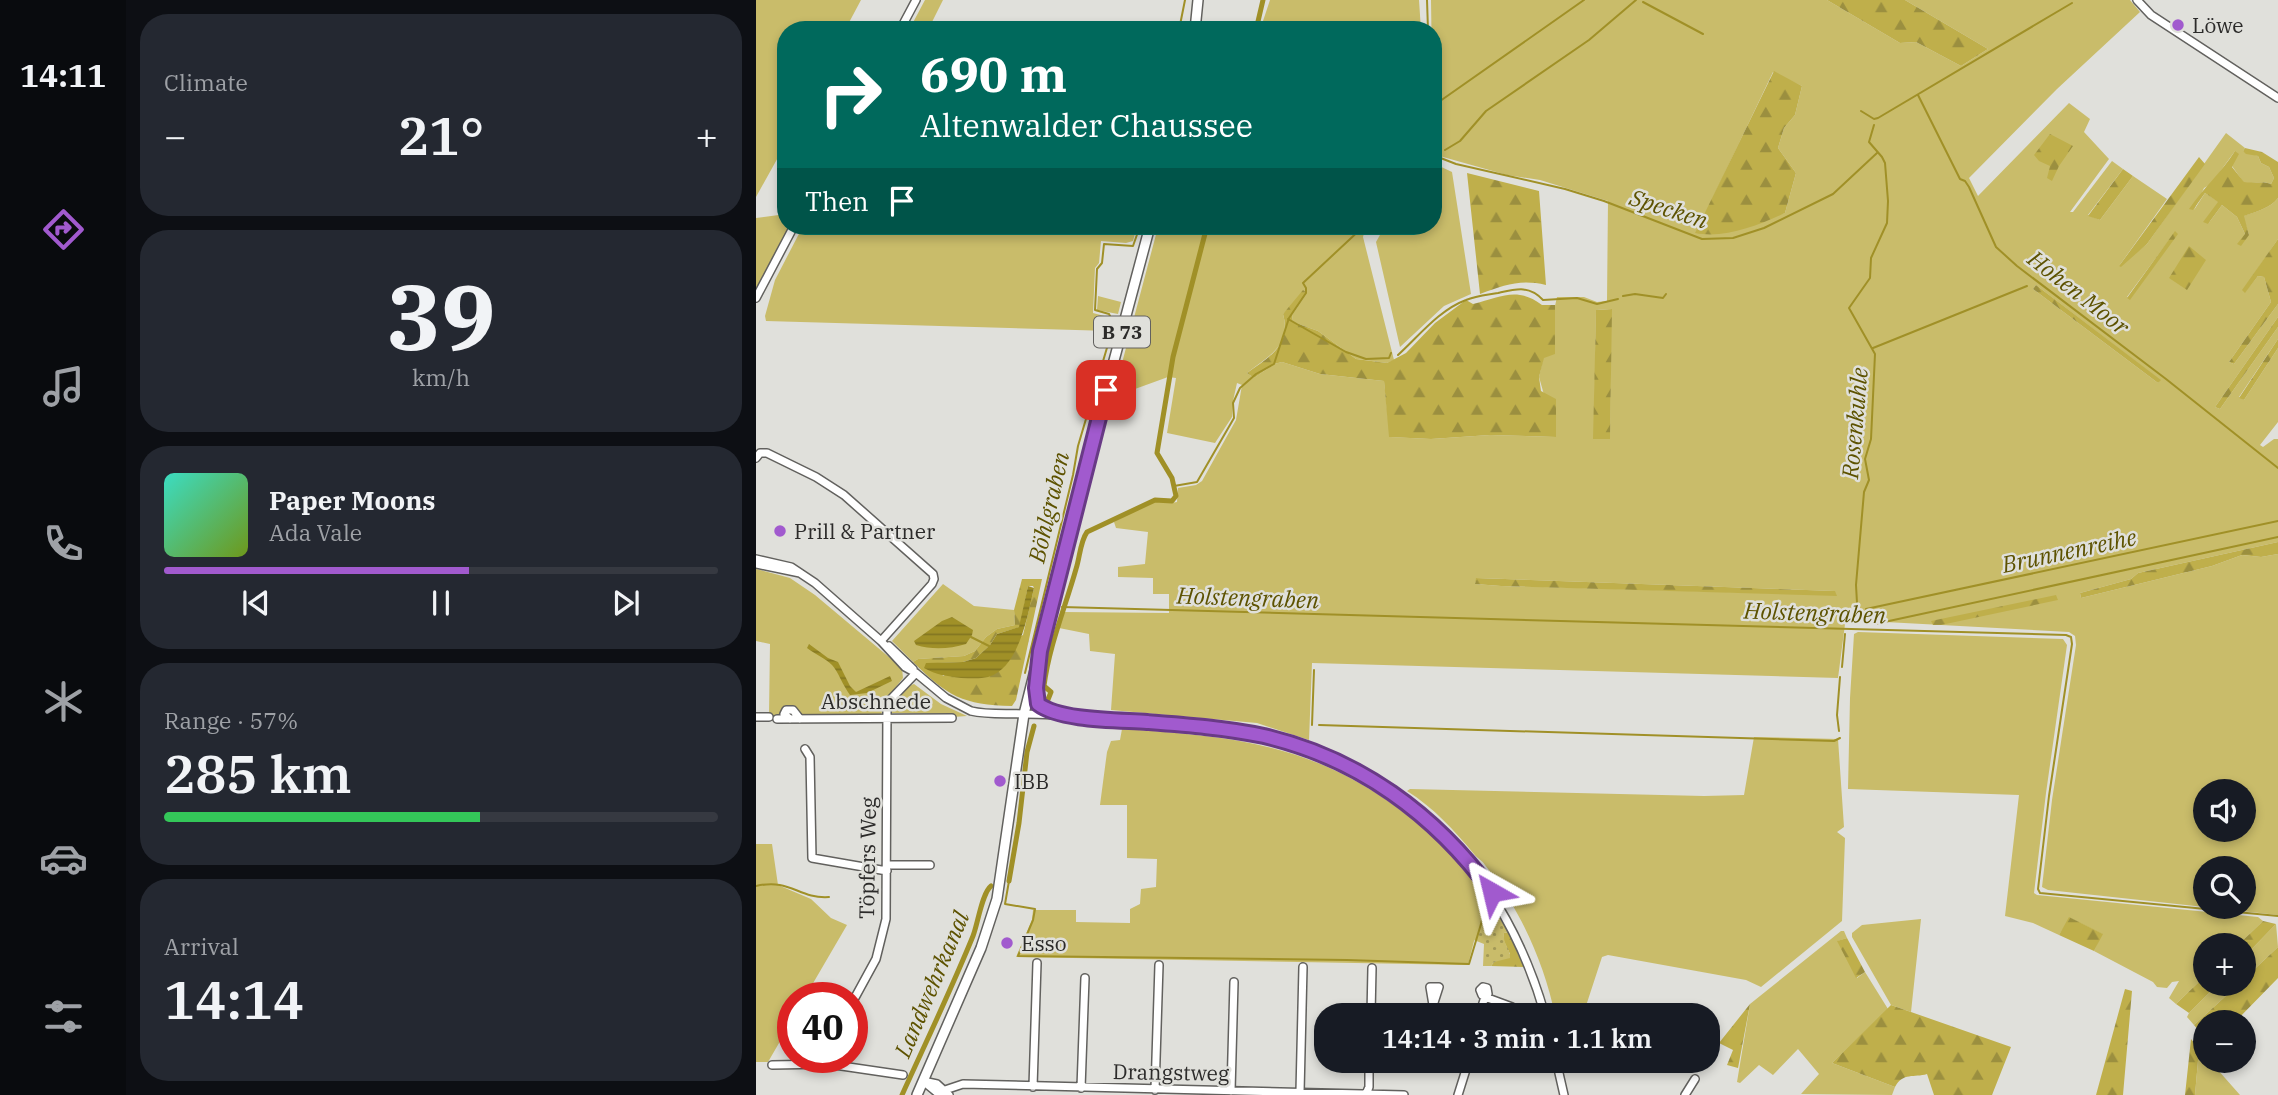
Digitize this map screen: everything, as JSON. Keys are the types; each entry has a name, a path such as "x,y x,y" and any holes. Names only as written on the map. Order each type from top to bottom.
{"main road":[{"path":"1196,21 1198,0"},
{"name":"B 73","path":"917,1095 981,948 997,899 1024,714 1148,235"},
{"name":"B 73","path":"1038,704 1036,688 1040,651"}],"street":[{"path":"905,21 916,0"},
{"path":"2137,0 2151,15 2278,98"},
{"path":"756,298 789,235"},
{"path":"756,458 761,453 767,453 836,489 933,574 932,584 881,642"},
{"path":"756,562 800,573 815,583 905,667 946,698 971,711 1173,724 1260,736 1300,746 1372,779 1401,798 1439,829 1483,880 1517,937 1541,1003"},
{"name":"Töpfers Weg","path":"863,982 876,959 887,902 886,750 883,743 886,717 891,699 916,673"},
{"path":"1038,704 1063,715"},
{"name":"Abschnede","path":"756,717 952,718"},
{"path":"805,749 810,757 812,858 887,868 930,865"},
{"path":"1032,1087 1037,963"},
{"path":"1155,1090 1159,965"},
{"path":"1300,1092 1303,967"},
{"path":"1372,1003 1373,968"},
{"path":"1081,1088 1085,978"},
{"path":"1231,1091 1234,982"},
{"path":"1483,1003 1485,997 1501,1003"},
{"path":"772,1065 777,1065"},
{"path":"868,1068 903,1075"},
{"path":"1366,1094 1368,1073"},
{"path":"1458,1095 1465,1073"},
{"path":"1559,1073 1564,1095"},
{"path":"1685,1095 1695,1079"},
{"path":"923,1081 933,1083 944,1094"},
{"name":"Drangstweg","path":"944,1094 958,1084 1404,1095"}],"shaded area":[{"path":"756,0 861,0 850,21 777,21 777,159 756,197"},
{"path":"925,0 943,0 932,21 914,21"},
{"path":"1270,0 1419,0 1420,21 1263,21"},
{"path":"1431,0 1827,0 1900,43 1916,42 1961,66 1988,49 1905,0 2130,0 2140,12 2057,89 1969,178 1978,196 2069,103 2090,119 2084,132 2109,159 2070,212 2073,212 2112,161 2123,169 2088,215 2100,220 2133,176 2167,199 2119,266 2147,244 2226,133 2245,148 2243,151 2258,156 2261,163 2269,167 2274,178 2271,184 2244,183 2232,166 2235,151 2211,184 2204,188 2194,210 2205,193 2219,202 2208,224 2222,205 2237,217 2245,234 2249,235 2243,216 2267,207 2278,198 2278,239 2243,290 2245,292 2258,276 2264,277 2271,302 2229,362 2234,364 2278,304 2278,317 2215,407 2220,409 2278,327 2278,339 2239,397 2244,400 2278,348 2278,422 2260,445 2263,447 2278,439 2278,542 2138,573 2131,579 2080,593 2081,598 2212,566 2242,555 2261,557 2278,554 2278,915 2256,913 2256,856 2193,856 2193,906 2048,890 2042,887 2052,800 2076,645 2075,636 2069,632 1867,621 1865,611 1847,609 1838,678 1312,663 1309,740 1257,723 1111,710 1115,654 1090,651 1089,634 1059,628 1063,612 1169,613 1169,594 1153,594 1153,578 1118,577 1118,567 1145,564 1148,532 1116,528 1114,522 1154,502 1177,502 1178,488 1196,485 1202,481 1236,420 1242,385 1237,383 1232,417 1215,443 1167,433 1176,378 1168,377 1113,397 1156,235 1364,235 1394,360 1387,363 1356,359 1318,331 1293,322 1292,315 1307,293 1283,314 1285,325 1281,343 1270,356 1247,373 1254,378 1274,364 1282,362 1320,374 1384,381 1390,437 1556,437 1539,377 1557,297 1584,297 1597,302 1607,301 1608,201 1540,180 1507,175 1442,157 1442,21 1431,21","holes":["1773,72 1802,86 1795,115 1784,128 1778,148 1796,173 1785,213 1696,233","2175,232 2177,234 2130,299 2127,297","2036,285 2160,380 2158,383 2033,289","1611,309 1610,438 1594,439 1596,310","1477,578 1834,591 1836,595 1501,586 1475,584"]},
{"path":"1442,167 1452,172 1471,294 1444,306 1400,347 1376,242 1380,235 1442,235"},
{"path":"777,215 777,235 784,235 756,289 756,218"},
{"path":"798,235 1135,235 1133,241 1126,243 1101,241 1099,263 1095,268 1093,313 1108,317 1110,331 766,321 775,280"},
{"path":"1098,296 1121,302 1118,314 1097,310"},
{"path":"756,569 790,578 815,595 902,668 903,678 885,701 881,715 802,716 794,708 783,708 783,718 772,718 769,715 770,644 756,641"},
{"path":"943,584 974,606 1014,610 1015,625 997,629 986,637 975,651 964,656 918,659 913,662 892,641"},
{"path":"1028,586 1034,588 1020,639 1015,652 999,672 985,678 961,678 937,674 924,668 926,663 963,662 976,658 997,634 1019,627"},
{"path":"952,617 973,630 966,644 941,648 916,645 914,641"},
{"path":"1854,634 2063,639 2067,645 2034,893 2193,911 2193,919 2256,919 2256,917 2263,921 2250,933 2193,933 2193,988 2176,1004 2169,998 2179,981 2172,982 2167,988 2157,987 2153,982 2094,951 2102,934 2070,918 2059,935 2033,923 2005,916 2019,795 1848,789"},
{"path":"809,644 838,662 856,692 890,676 892,681 867,693 850,695 834,668 807,648"},
{"path":"914,684 941,704 967,716 892,713 898,696"},
{"path":"1122,729 1201,735 1272,748 1306,758 1373,791 1445,845 1489,905 1474,941 1468,965 1016,957 1032,920 1033,910 1076,910 1076,922 1130,923 1130,909 1140,904 1141,889 1156,887 1157,859 1127,858 1127,805 1100,805 1107,752 1111,741 1120,740"},
{"path":"1754,737 1838,739 1844,827 1837,832 1845,838 1842,921 1761,987 1746,980 1608,955 1602,957 1587,1003 1552,1003 1529,936 1497,881 1484,863 1443,820 1407,791 1410,789 1744,795"},
{"path":"756,844 772,844 778,885 811,899 831,918 847,925 814,982 777,982 777,1047 768,1062 756,1062"},
{"path":"1489,905 1508,932 1504,933 1504,937 1510,958 1494,962 1491,966 1483,966 1484,944 1474,940"},
{"path":"1921,919 1911,1012 1891,1005 1852,933 1862,925"},
{"path":"2276,924 2278,947 2256,968 2256,945"},
{"path":"1844,931 1847,938 1838,941 1857,978 1865,972 1888,1009 1832,1063 1895,1087 1892,1095 1801,1094 1819,1074 1798,1049 1773,1075 1759,1065 1740,1083 1737,1082 1750,1004"},
{"path":"2206,996 2226,996 2210,1010 2193,1010 2193,1024 2187,1017 2189,1013"},
{"path":"2197,1073 2221,1073 2240,1095 2195,1095"}],"green space":[{"path":"1827,0 1905,0 1988,49 1961,66 1916,42 1900,43"},
{"path":"1774,71 1802,86 1795,115 1784,128 1778,148 1796,173 1785,213 1730,232 1695,233"},
{"path":"2050,134 2073,146 2052,181 2047,178 2050,166 2039,161 2034,155"},
{"path":"2245,148 2262,152 2278,162 2278,198 2267,207 2244,216 2249,235 2241,246 2237,244 2245,234 2237,217 2222,205 2208,224 2203,222 2218,202 2205,193 2193,210 2189,209 2235,151 2239,154 2232,167 2244,182 2271,184 2274,178 2269,167 2261,163 2258,156 2246,154 2243,151"},
{"path":"2199,157 2205,164 2147,244 2119,266"},
{"path":"2123,169 2133,176 2100,220 2088,216"},
{"path":"1467,173 1539,191 1546,285 1513,284 1480,294"},
{"path":"2175,231 2178,234 2130,300 2127,298"},
{"path":"2278,239 2278,304 2234,364 2229,362 2271,302 2264,277 2258,276 2245,293 2242,290"},
{"path":"2189,246 2206,260 2187,290 2169,278"},
{"path":"2036,285 2161,380 2158,383 2033,289"},
{"path":"1303,290 1307,293 1292,315 1293,322 1318,331 1356,359 1387,363 1406,353 1435,323 1466,300 1473,304 1517,294 1542,305 1555,305 1555,354 1544,358 1539,377 1541,391 1556,399 1556,437 1389,437 1384,381 1320,374 1282,362 1274,364 1254,378 1247,373 1270,356 1281,342 1285,325 1283,314"},
{"path":"1612,309 1610,439 1593,439 1596,310"},
{"path":"2278,317 2278,327 2220,409 2215,407"},
{"path":"2278,339 2278,348 2244,400 2239,398"},
{"path":"2278,542 2278,554 2261,557 2242,555 2212,566 2081,598 2080,593 2131,579 2138,573"},
{"path":"1476,578 1835,591 1837,596 1501,586 1475,584"},
{"path":"1022,579 1042,579 1016,700 1012,706 968,701 946,691 913,662 918,659 964,656 975,651 986,637 997,629 1015,625 1014,610","holes":["1028,586 1033,586 1023,635 943,676 938,663 963,662 976,658 997,634 1020,627"]},
{"path":"2056,595 2058,600 1941,625 1933,625 1931,621"},
{"path":"2069,917 2103,934 2094,951 2059,935"},
{"path":"2263,921 2276,924 2256,945 2256,933 2250,933"},
{"path":"1508,932 1524,967 1491,966 1510,954 1503,939 1504,933"},
{"path":"1847,938 1865,972 1856,978 1837,941"},
{"path":"2278,947 2278,978 2247,1010 2210,1010 2226,996 2256,996 2256,968"},
{"path":"2193,988 2193,996 2206,996 2189,1013 2176,1004"},
{"path":"2125,989 2132,991 2123,1095 2096,1095"},
{"path":"1750,1004 1738,1068 1727,1065 1733,1050 1720,1042"},
{"path":"1891,1005 2011,1047 1992,1095 1934,1095 1927,1074 1905,1077 1895,1087 1832,1063"},
{"path":"2191,1039 2193,1073 2197,1073 2195,1095 2185,1095"}],"waterway":[{"name":"Böhlgraben","path":"1181,21 1185,0"},
{"name":"Landwehrkanal","path":"1258,21 1263,0"},
{"path":"1427,0 1428,21"},
{"path":"1442,100 1584,0"},
{"path":"1445,150 1460,141 1486,111 1589,40 1636,0"},
{"path":"1643,2 1703,34"},
{"name":"Rosenkuhle","path":"1861,111 1874,119 1878,118 2072,3"},
{"name":"Hohen Moor","path":"1918,95 1960,179 1969,187 1996,247 2278,468"},
{"name":"Rosenkuhle","path":"1858,621 1856,585 1864,492 1869,480 1865,459 1871,439 1875,354 1849,308 1870,278 1871,258 1887,223 1885,163 1869,142 1874,125"},
{"name":"Specken","path":"1442,159 1604,201 1702,239 1733,238 1764,228 1833,194 1877,153"},
{"name":"Böhlgraben","path":"1025,673 1078,446 1114,324 1109,314 1095,310 1097,269 1102,263 1104,244 1133,246 1137,235"},
{"name":"Landwehrkanal","path":"1047,702 1051,692 1044,686 1050,656 1087,532 1155,500 1172,501 1176,496 1172,478 1157,453 1173,357 1205,235"},
{"path":"1174,486 1197,482 1234,418 1233,403 1240,388 1256,374 1274,364 1289,318 1306,293 1303,283 1354,235"},
{"path":"1873,348 2027,286"},
{"path":"1398,355 1447,310 1474,298 1522,289 1533,292 1543,300 1577,298 1597,304 1618,299"},
{"path":"1623,296 1635,294 1663,298 1666,294"},
{"path":"1288,319 1346,352 1366,359 1389,358 1391,353"},
{"name":"Brunnenreihe","path":"1866,609 2278,521"},
{"path":"1875,624 2278,537"},
{"name":"Holstengraben","path":"1062,607 2066,635 2071,637 2072,644 2049,796 2038,889 2040,893 2278,916"},
{"path":"1842,667 1845,634"},
{"path":"971,637 989,646"},
{"path":"1312,725 1314,670"},
{"path":"1839,731 1837,715 1840,677"},
{"path":"1319,725 1834,741 1840,738"},
{"name":"Landwehrkanal","path":"1009,881 1027,752 1034,726"},
{"path":"1009,881 1005,904 1035,909 1018,956 1469,964 1484,914 1489,908"},
{"path":"756,886 786,886 809,895 829,897"},
{"name":"Landwehrkanal","path":"902,1095 965,956 985,895 991,886"}],"place":[{"name":"Löwe","path":"2178,25"},
{"name":"Prill & Partner","path":"780,531"},
{"name":"IBB","path":"1000,781"},
{"name":"Esso","path":"1007,943"}],"route":[{"path":"1106,390 1040,651 1036,688 1038,704 1063,715 1173,724 1260,736 1300,746 1331,758 1372,779 1401,798 1439,829 1473,866 1492,892"}]}
